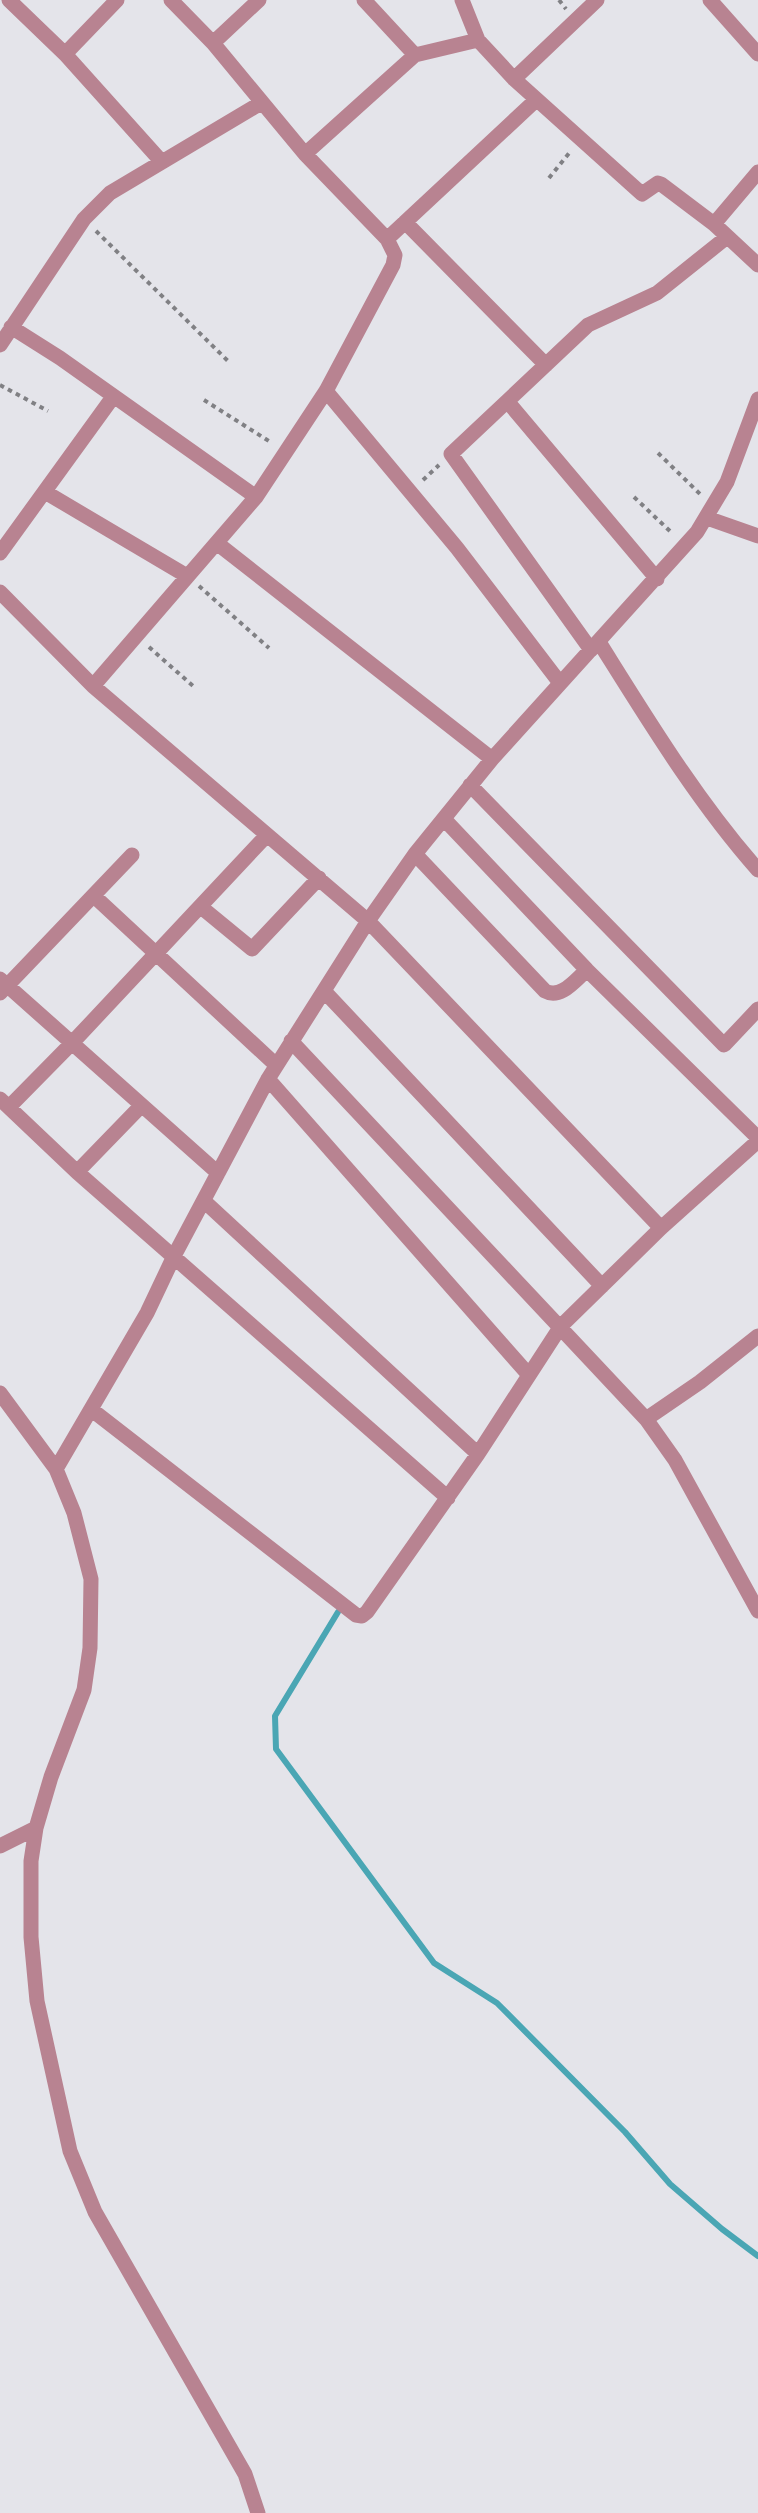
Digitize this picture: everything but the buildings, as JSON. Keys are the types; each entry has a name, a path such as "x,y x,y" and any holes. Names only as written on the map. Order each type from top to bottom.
{"street":[{"path":"0,11 9,0 65,54 161,160"},
{"path":"65,54 117,0"},
{"path":"93,686 187,576 218,544 256,497 326,391 393,265 395,255 387,239 305,154 261,104 213,43 171,0"},
{"path":"213,43 259,0"},
{"path":"363,0 415,55"},
{"path":"462,0 478,39 536,100 642,194 659,183 714,224 758,265"},
{"path":"514,79 597,0"},
{"path":"710,0 758,54"},
{"path":"305,154 415,55 478,39"},
{"path":"387,239 536,100"},
{"path":"0,345 84,219 110,192 161,160 261,104"},
{"path":"714,224 758,172"},
{"path":"405,222 546,365"},
{"path":"728,237 657,293 588,325 451,454 595,646 719,822 758,870"},
{"path":"11,327 60,358 256,497"},
{"path":"326,391 411,490 560,683"},
{"path":"0,553 113,397"},
{"path":"56,1469 147,1313 174,1256 268,1079 368,921 415,854 492,759 686,547 710,513 734,464 758,399"},
{"path":"508,402 657,579"},
{"path":"45,492 187,576"},
{"path":"710,513 758,536"},
{"path":"218,544 492,759"},
{"path":"0,592 93,686 368,921 661,1228"},
{"path":"470,785 724,1044 755,1018"},
{"path":"92,1410 356,1615 362,1616 478,1454 561,1326 661,1228 758,1139 587,970 444,819"},
{"path":"267,835 72,1043 4,1103 77,1172 447,1498"},
{"path":"415,854 549,994 561,992 587,970"},
{"path":"132,855 94,896 2,986 72,1043 218,1173"},
{"path":"201,907 252,949 319,878"},
{"path":"94,896 276,1065"},
{"path":"324,991 602,1286"},
{"path":"291,1041 646,1419 675,1460 758,1611"},
{"path":"268,1079 528,1374"},
{"path":"77,1172 141,1106"},
{"path":"204,1201 478,1454"},
{"path":"646,1419 700,1382 758,1336"},
{"path":"0,1393 56,1469 74,1513 91,1579 90,1648 84,1690 51,1777 36,1828 31,1861 31,1937 36,1991 52,2077 70,2151 95,2212 245,2474 258,2513"},
{"path":"0,1846 36,1828"}],"path":[{"path":"549,178 581,140"},
{"path":"84,219 230,363"},
{"path":"0,385 48,411"},
{"path":"204,400 287,452"},
{"path":"658,453 710,513"},
{"path":"411,490 451,454"},
{"path":"634,497 686,547"},
{"path":"187,576 269,648"},
{"path":"136,635 193,686"}],"waterway":[{"path":"338,1612 275,1716 276,1749 434,1963 497,2003 625,2132 670,2184 722,2229 758,2256"}]}
